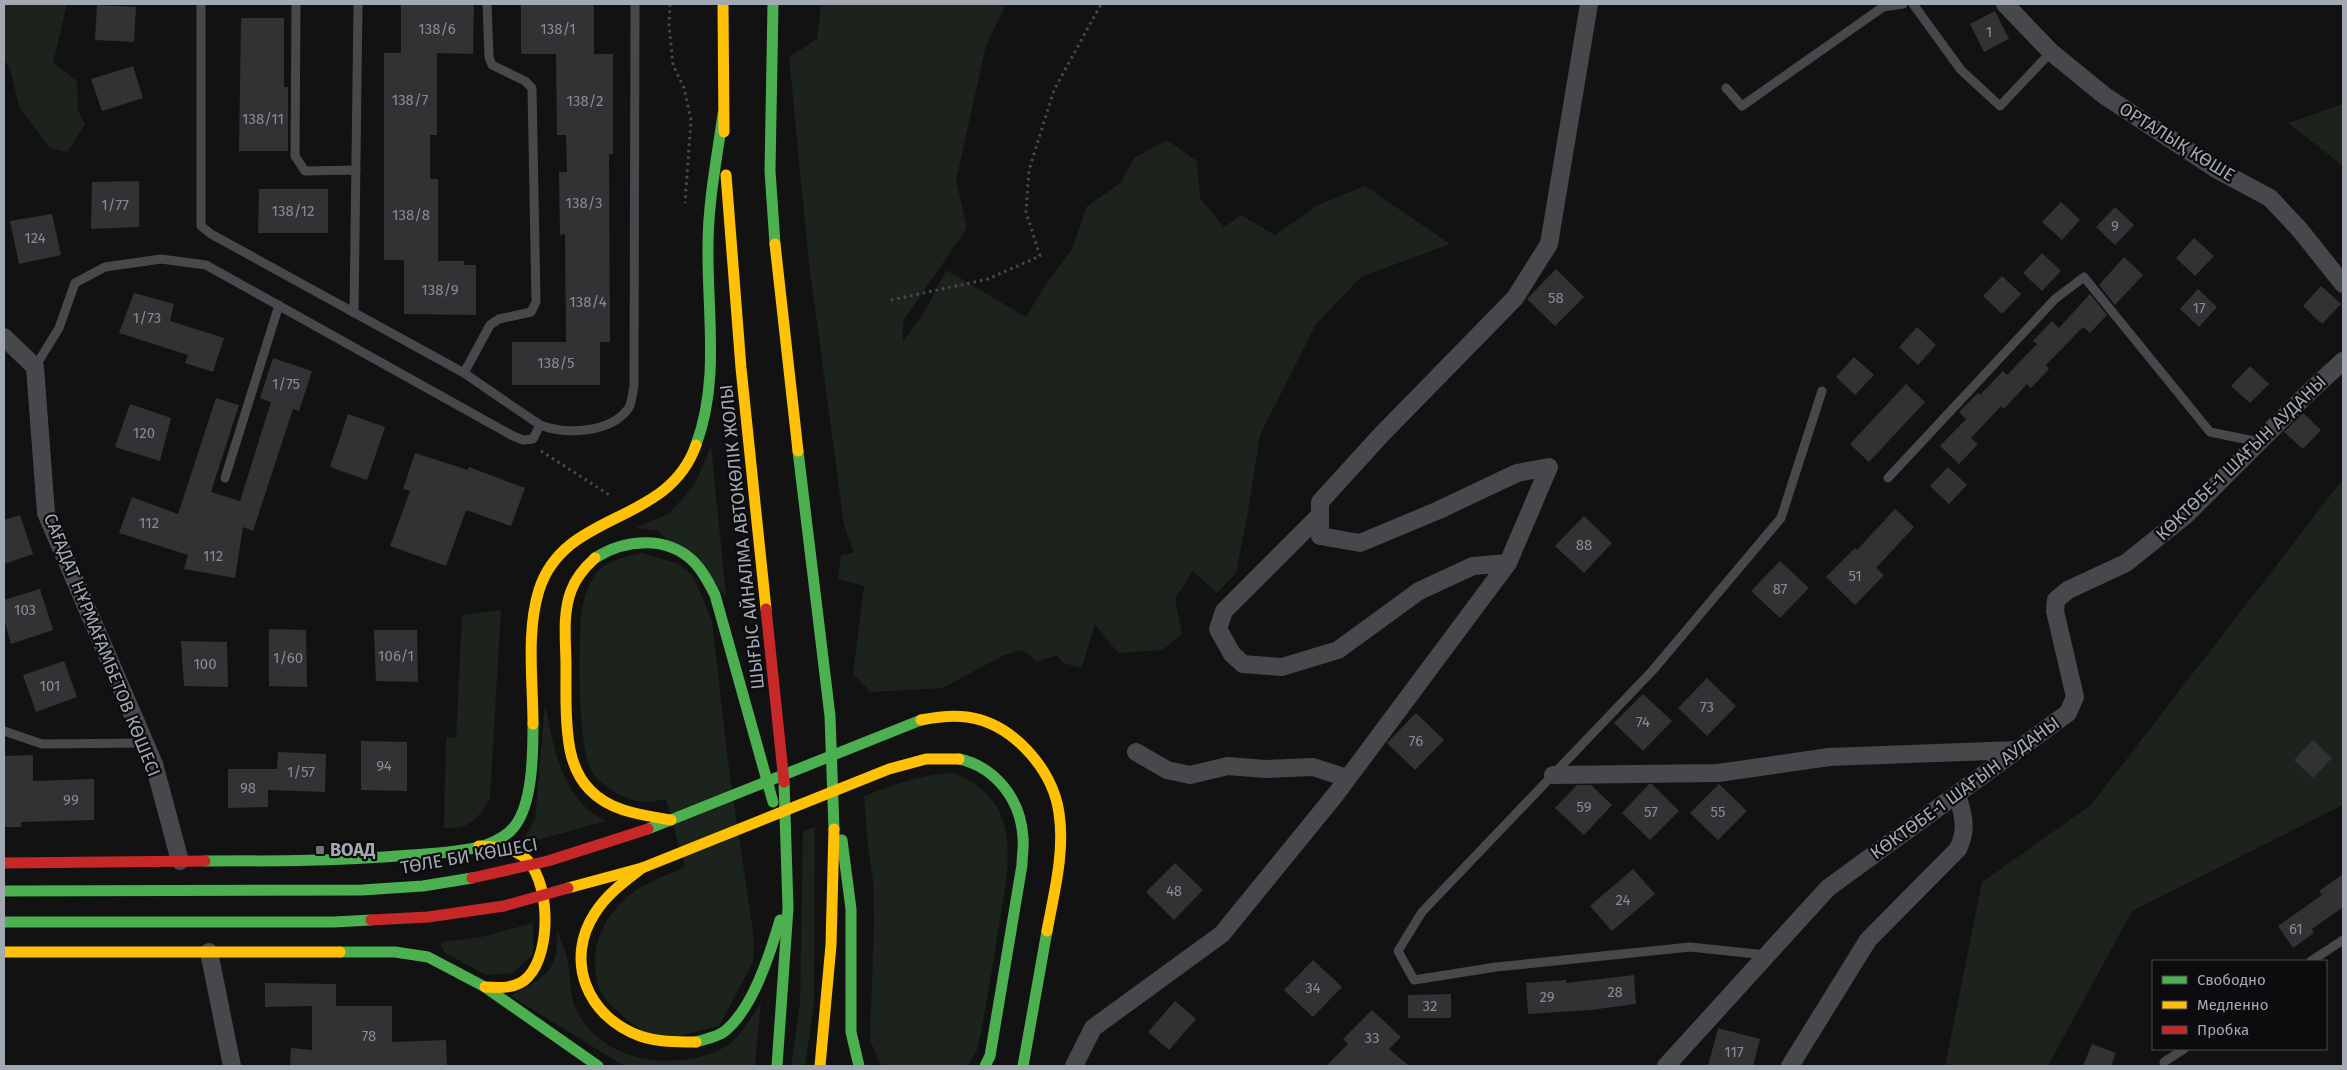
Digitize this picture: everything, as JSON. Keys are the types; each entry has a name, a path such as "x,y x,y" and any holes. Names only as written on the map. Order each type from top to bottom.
{"main road":[{"name":"ШЫҒЫС АЙНАЛМА АВТОКӨЛІК ЖОЛЫ","path":"723,4 723,114 730,248 752,484 780,726 788,856 786,969 776,1066"},
{"path":"773,4 770,172 776,264 830,716 835,808 831,945 820,1066"},
{"path":"4,863 358,859 439,852 480,846 499,840 512,829 522,816 532,749 533,619 538,595 547,571 562,549 580,534 601,524 631,514 656,500 679,477 694,452 703,428 710,401 713,366 708,250 709,210 723,114"},
{"path":"671,820 642,817 609,806 588,790 575,768 569,743 566,707 566,611 573,585 587,563 612,546 633,542 657,543 684,554 702,572 715,596 788,856"},
{"name":"ТӨЛЕ БИ КӨШЕСІ","path":"4,891 332,890 423,886 496,873 564,856 671,820 914,722 935,717 961,716 985,722 1006,735 1033,756 1051,786 1059,812 1058,870 1023,1066"},
{"path":"4,922 334,922 428,917 504,906 642,868 911,761 956,758 976,763 996,776 1010,793 1018,812 1023,835 1022,865 990,1056 985,1066"},
{"path":"835,808 844,848 851,909 851,1032 859,1066"},
{"path":"480,846 506,848 526,859 535,872 542,898 543,914 544,944 539,961 528,977 511,988 485,987"},
{"path":"642,868 608,895 590,922 580,948 581,976 587,998 600,1021 621,1039 652,1052 674,1053 700,1047 724,1032 740,1012 754,988 776,933 788,890"},
{"path":"4,952 395,952 428,957 485,987 598,1066"}],"street":[{"path":"1074,1066 1094,1028 1222,934 1347,778 1508,563 1549,468 1516,473 1439,510 1360,543 1320,536 1320,502 1381,435 1515,298 1549,244 1590,4"},
{"name":"ОРТАЛЫҚ КӨШЕ","path":"2005,4 2051,52 2105,96 2216,169 2270,198 2300,230 2343,284"},
{"path":"4,337 35,367"},
{"name":"КӨКТӨБЕ-1 ШАҒЫН АУДАНЫ","path":"1666,1066 1828,888 2068,713 2075,697 2055,611 2056,600 2068,590 2126,563 2186,515 2343,361"},
{"name":"САҒАДАТ НҰРМАҒАМБЕТОВ КӨШЕСІ","path":"35,367 46,513 154,764 180,861"},
{"path":"1320,515 1224,611 1218,630 1232,654 1243,664 1282,667 1338,650 1419,590 1473,566 1508,563"},
{"path":"1553,775 1718,773 1830,756 2017,750"},
{"path":"1136,752 1167,770 1190,774 1228,766 1265,769 1313,767 1347,778"},
{"path":"1790,1066 1868,940 1958,849 1964,832 1964,818 1956,794"},
{"path":"209,952 232,1066"}],"lane":[{"path":"201,4 201,226 212,234 464,373 540,425 554,430 579,430 613,424 629,408 634,387 634,4"},
{"path":"296,4 295,156 305,171 356,170"},
{"path":"354,313 358,4"},
{"path":"464,373 490,325 499,319 531,312 536,302 532,88 525,81 492,65 489,57 488,4"},
{"path":"1726,88 1742,106 1883,7 1903,4"},
{"path":"1913,4 1961,70 2000,106 2051,52"},
{"path":"35,367 59,328 75,284 105,267 162,259 206,265 523,440 533,439 540,425"},
{"path":"1888,478 2055,299 2084,277 2210,432 2259,442"},
{"path":"225,478 279,305"},
{"path":"1766,955 1690,947 1496,967 1414,980 1398,951 1422,912 1653,670 1781,518 1822,391"},
{"path":"4,731 42,744 145,743"},
{"path":"2313,960 2343,940"},
{"path":"2164,1062 2182,1050"}],"path":[{"path":"670,4 669,25 673,65 684,88 691,120 685,183 686,212"},
{"path":"891,300 988,279 1040,256 1026,212 1029,170 1054,90 1101,4"},
{"path":"523,440 619,501"}],"shaded area":[{"path":"4,4 67,4 53,63 77,81 78,111 85,124 67,152 50,148 19,107 10,69 4,59"},
{"path":"821,4 1006,4 986,46 956,181 967,228 903,321 903,342 925,311 946,270 1026,317 1042,290 1072,249 1087,206 1121,183 1134,158 1167,140 1197,161 1200,198 1224,227 1241,215 1275,235 1318,205 1365,186 1450,244 1361,277 1316,324 1260,435 1236,573 1217,593 1193,571 1175,599 1182,634 1162,650 1118,653 1095,624 1082,668 1063,663 1057,655 1037,662 1022,650 1004,655 943,688 871,692 853,674 864,586 838,579 841,555 854,553 844,525 809,264 789,57 817,39"},
{"path":"2343,104 2343,166 2288,123"},
{"path":"711,446 726,596 658,531 636,528 670,513 695,484"},
{"path":"2343,479 2343,805 2132,911 2048,1066 1945,1066 1982,882 2091,805"},
{"path":"641,553 677,563 693,576 712,621 729,769 754,939 753,962 719,1026 654,1042 603,996 599,989 596,975 596,951 603,928 626,898 636,890 685,867 666,800 644,802 624,797 610,789 595,776 589,764 585,746 580,699 581,615 589,585 603,566 615,560"},
{"path":"501,610 490,798 482,812 473,821 461,827 444,828 446,737 456,738 462,615"},
{"path":"545,704 552,738 562,771 569,786 578,799 606,821 527,843 524,839 535,819"},
{"path":"953,773 977,785 993,801 1002,819 1007,839 1006,884 977,1050 967,1066 881,1066 870,1040 874,920 873,880 864,796 918,778"},
{"path":"815,827 814,1004 805,1066 791,1066 800,1003 803,831"},
{"path":"533,923 533,954 513,973 486,975 445,953 441,946 441,942 481,937"},
{"path":"557,930 567,959 572,996 576,1009 591,1031 605,1043 622,1052 640,1058 678,1060 697,1057 715,1052 729,1044 739,1034 761,1003 755,1066 624,1066 511,996 541,978 552,965 557,944"}],"building":[{"path":"401,4 474,5 473,54 437,53 437,135 430,135 430,179 438,179 438,261 464,261 464,265 476,265 476,315 404,314 404,260 384,260 384,53 401,53"},
{"path":"521,4 594,4 594,54 613,54 613,154 609,154 610,342 600,342 600,385 512,385 512,342 566,342 565,234 560,235 559,172 567,172 566,135 557,135 556,54 521,54"},
{"path":"97,5 136,7 134,42 95,40"},
{"path":"1995,11 2009,39 1984,52 1970,24"},
{"path":"241,18 284,18 284,87 288,87 288,151 239,151"},
{"path":"133,66 143,98 102,111 91,79"},
{"path":"139,181 139,227 91,229 92,182"},
{"path":"259,189 328,189 328,233 258,233"},
{"path":"2061,202 2080,220 2062,240 2042,222"},
{"path":"2115,207 2134,225 2115,245 2096,227"},
{"path":"52,214 61,255 19,264 10,221"},
{"path":"2194,238 2214,256 2195,276 2176,258"},
{"path":"2042,253 2061,271 2042,291 2023,273"},
{"path":"2124,257 2143,275 2115,305 2099,285"},
{"path":"1556,269 1584,297 1555,326 1527,299"},
{"path":"2002,276 2021,294 2002,314 1983,296"},
{"path":"2321,286 2341,304 2322,324 2303,306"},
{"path":"2198,289 2217,307 2199,327 2180,309"},
{"path":"134,293 174,304 170,321 224,338 213,372 185,363 188,355 119,333"},
{"path":"2090,294 2107,315 2090,333 2083,327 2046,365 2049,369 2031,388 2027,384 2004,409 2001,406 1971,438 1978,444 1959,464 1940,446 1966,419 1959,412 1978,393 1980,395 2003,371 2007,375 2037,344 2033,341 2052,321 2059,328"},
{"path":"1917,327 1936,345 1918,365 1899,347"},
{"path":"1854,357 1874,375 1855,395 1836,377"},
{"path":"273,358 312,371 299,411 293,409 253,531 243,527 235,578 184,569 188,555 119,533 132,497 178,514 216,398 239,405 211,492 240,501 271,402 260,398"},
{"path":"2250,366 2269,384 2250,403 2231,386"},
{"path":"1906,384 1925,402 1869,462 1850,444"},
{"path":"130,404 171,418 160,461 115,447"},
{"path":"2303,413 2321,430 2303,449 2284,432"},
{"path":"348,414 385,427 367,480 330,467"},
{"path":"415,453 468,470 469,467 525,488 511,526 466,510 446,566 390,546 410,491 403,489"},
{"path":"1948,467 1967,485 1949,504 1930,486"},
{"path":"1895,509 1914,527 1876,568 1884,575 1855,605 1826,577 1855,548 1857,550"},
{"path":"20,515 33,554 4,564 4,520"},
{"path":"1584,516 1612,543 1584,573 1555,546"},
{"path":"1780,561 1809,588 1780,618 1751,591"},
{"path":"40,589 53,630 11,644 4,619 4,600"},
{"path":"269,629 306,630 307,687 269,686"},
{"path":"374,630 417,630 418,682 376,681"},
{"path":"181,641 227,642 228,687 184,686"},
{"path":"64,661 77,697 36,712 23,675"},
{"path":"1707,678 1736,706 1707,736 1678,708"},
{"path":"1643,694 1672,721 1643,751 1614,723"},
{"path":"1416,713 1444,740 1415,770 1387,743"},
{"path":"2313,740 2332,758 2313,778 2294,760"},
{"path":"361,741 407,742 407,791 361,790"},
{"path":"278,752 326,754 325,792 268,790 268,807 228,808 228,769 277,769"},
{"path":"33,755 33,781 94,779 94,820 21,822 21,827 4,827 4,756"},
{"path":"1649,784 1652,784 1679,811 1650,840 1622,813"},
{"path":"1719,784 1747,811 1718,840 1690,813"},
{"path":"1577,785 1591,785 1612,805 1584,835 1555,808"},
{"path":"1175,863 1203,890 1174,920 1146,892"},
{"path":"1633,869 1655,894 1612,931 1590,906"},
{"path":"2343,874 2343,907 2312,929 2314,933 2293,948 2278,926 2322,895 2319,891"},
{"path":"1313,960 1342,987 1313,1017 1284,990"},
{"path":"1634,975 1636,1004 1590,1010 1528,1014 1526,983 1566,980 1566,983"},
{"path":"265,983 336,984 336,1006 392,1006 392,1042 446,1040 447,1066 290,1066 291,1048 312,1050 312,1006 265,1007"},
{"path":"1451,994 1451,1018 1408,1018 1408,995"},
{"path":"1175,1001 1196,1019 1169,1050 1148,1032"},
{"path":"1372,1010 1401,1037 1389,1049 1409,1066 1326,1066 1348,1044 1343,1039"},
{"path":"1718,1028 1760,1039 1753,1066 1708,1066"},
{"path":"2092,1044 2116,1053 2111,1066 2083,1066"}],"traffic: fast":[{"path":"773,4 770,171 775,244"},
{"path":"696,445 708,396 711,347 708,230 723,114"},
{"path":"798,451 830,716 834,829"},
{"path":"595,558 619,547 632,544 659,544 683,553 700,569 715,595 773,802"},
{"path":"648,829 921,720"},
{"path":"205,861 308,860 439,853 477,847 502,838 514,827 525,805 531,777 533,724"},
{"path":"959,759 984,769 1004,787 1012,798 1017,811 1023,838 1022,865 990,1056 985,1066"},
{"path":"777,1066 788,908 784,782"},
{"path":"842,840 851,909 851,1032 859,1066"},
{"path":"4,891 362,890 423,886 472,878"},
{"path":"4,922 334,922 371,920"},
{"path":"696,1042 725,1031 744,1009 759,980 780,920"},
{"path":"1023,1066 1047,931"},
{"path":"340,952 395,952 428,957 485,987 598,1066"}],"traffic: slow":[{"path":"723,4 724,132"},
{"path":"726,175 741,368 766,609"},
{"path":"775,244 798,451"},
{"path":"533,724 531,640 535,606 539,590 552,564 570,545 592,530 640,506 663,491 682,471 696,445"},
{"path":"595,558 575,581 566,609 566,708 571,755 583,782 598,797 617,808 671,820"},
{"path":"921,720 956,716 967,717 984,721 1000,728 1028,751 1048,780 1055,796 1059,813 1061,843 1058,872 1047,931"},
{"path":"568,888 642,868 889,769 926,759 959,759"},
{"path":"820,1066 831,945 834,829"},
{"path":"479,846 507,849 523,856 532,866 539,881 545,915 541,951 536,966 528,977 514,986 485,987"},
{"path":"642,868 605,900 595,913 586,931 582,949 582,968 586,985 594,1001 606,1015 622,1027 640,1036 654,1039 674,1042 696,1042"},
{"path":"4,952 340,952"}],"traffic: jam":[{"path":"766,609 784,782"},
{"path":"472,878 548,861 648,829"},
{"path":"4,863 205,861"},
{"path":"371,920 428,917 504,906 568,888"}],"place":[{"name":"ВОАД","path":"320,850"}]}
